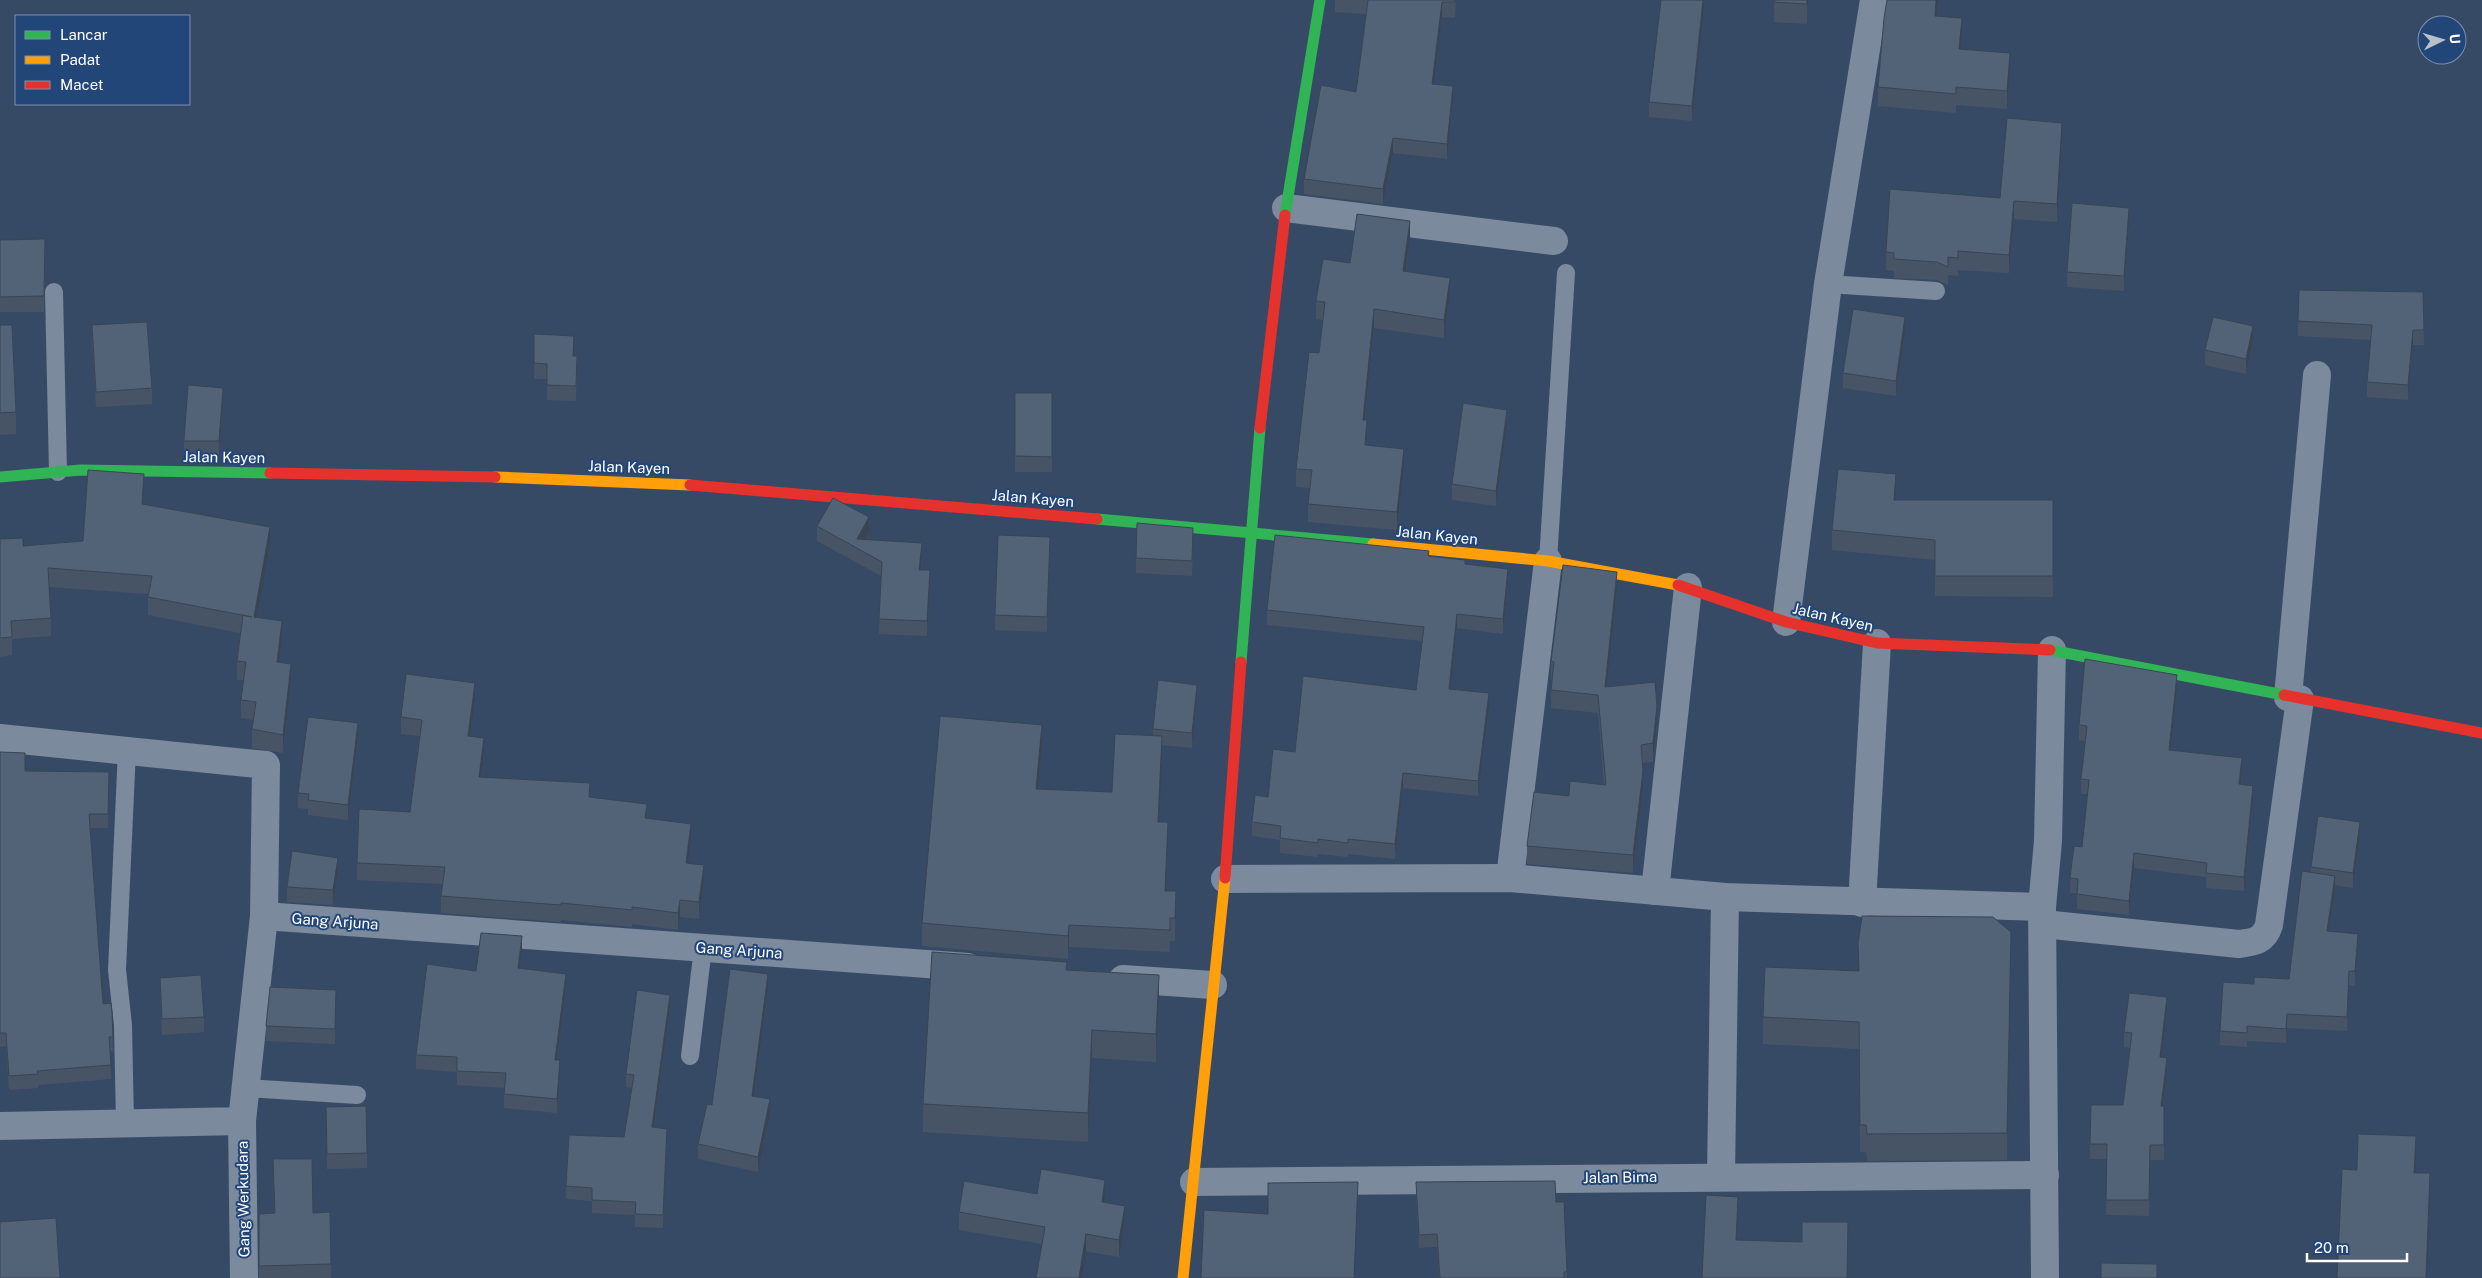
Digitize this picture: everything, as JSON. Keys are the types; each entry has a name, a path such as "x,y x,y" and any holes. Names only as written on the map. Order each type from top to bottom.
{"street":[{"path":"1183,1278 1225,879 1257,454 1286,208 1320,0"},
{"path":"1786,622 1828,284 1874,0"},
{"path":"1286,208 1554,241"},
{"path":"1225,879 1510,878 1725,897 1862,903 2043,916 2239,944 2257,941 2267,933 2269,925 2294,698 2317,376"},
{"name":"Jalan Kayen","path":"0,477 81,470 654,482 1252,532 1548,561 1688,587 1786,622 1877,643 2052,650 2482,733"},
{"path":"1510,878 1548,561"},
{"path":"1655,891 1688,587"},
{"path":"1862,903 1877,643"},
{"path":"2045,1278 2043,916 2048,841 2052,650"},
{"path":"0,738 266,764 264,916 242,1121 0,1126"},
{"path":"1721,1176 1725,897"},
{"name":"Gang Arjuna","path":"264,916 997,970"},
{"path":"1096,977 1214,985"},
{"name":"Gang Werkudara","path":"242,1121 244,1278"},
{"name":"Jalan Bima","path":"1194,1182 1721,1176 2045,1175"}],"lane":[{"path":"1548,561 1566,273"},
{"path":"1828,284 1936,291"},
{"path":"54,292 58,472"},
{"path":"125,1123 124,1025 117,970 127,750"},
{"path":"690,1056 703,948"},
{"path":"246,1088 357,1095"}],"building":[{"path":"1368,0 1455,0 1455,2 1442,2 1432,84 1453,86 1447,144 1393,138 1383,189 1304,179 1321,85 1356,92"},
{"path":"1661,0 1703,0 1692,106 1649,102"},
{"path":"1774,0 1807,0 1807,4 1774,2"},
{"path":"1887,0 1936,0 1935,16 1962,18 1959,49 2010,53 2007,91 1956,87 1956,94 1878,87"},
{"path":"2007,118 2062,123 2057,204 2014,201 2009,255 1958,251 1958,258 1948,257 1948,267 1937,262 1894,259 1894,253 1886,252 1890,189 2000,198"},
{"path":"2072,203 2129,208 2124,276 2067,272"},
{"path":"1357,214 1410,221 1403,271 1450,278 1444,320 1374,309 1363,420 1367,420 1365,445 1404,449 1397,512 1308,504 1312,470 1296,469 1309,352 1319,353 1325,302 1316,301 1323,259 1350,263"},
{"path":"45,239 44,296 0,297 0,240"},
{"path":"2299,290 2423,292 2424,330 2413,330 2408,385 2367,382 2372,325 2298,321"},
{"path":"1853,309 1905,317 1896,381 1843,373"},
{"path":"2213,317 2253,326 2246,359 2205,350"},
{"path":"147,322 152,388 96,392 92,325"},
{"path":"0,325 12,325 16,412 0,413"},
{"path":"534,334 574,336 573,356 577,356 576,386 547,385 547,364 534,363"},
{"path":"188,385 223,388 219,441 184,441"},
{"path":"1015,393 1052,393 1052,457 1015,456"},
{"path":"1463,403 1507,410 1496,491 1452,484"},
{"path":"1838,469 1896,474 1894,500 2053,500 2053,576 1935,576 1935,540 1832,530"},
{"path":"88,470 144,474 142,504 270,527 254,617 282,621 277,662 291,664 283,735 252,729 256,702 241,700 246,662 237,661 243,615 148,597 152,576 48,568 51,618 11,621 12,637 0,638 0,539 23,538 23,546 83,541"},
{"path":"833,498 869,517 857,539 922,543 919,570 930,570 927,621 879,619 882,562 817,526"},
{"path":"1137,523 1193,528 1192,561 1136,558"},
{"path":"998,535 1050,537 1047,617 995,615"},
{"path":"1275,535 1429,551 1428,556 1465,560 1465,564 1508,569 1503,619 1457,614 1449,689 1489,693 1478,781 1403,773 1395,844 1348,839 1348,843 1318,839 1318,843 1280,838 1281,826 1252,822 1255,795 1268,797 1273,749 1295,752 1303,676 1416,690 1424,627 1267,610"},
{"path":"1563,565 1617,572 1605,687 1655,682 1657,706 1653,743 1641,745 1643,771 1633,855 1527,846 1534,792 1569,796 1570,781 1606,785 1598,695 1551,690 1554,662 1551,661"},
{"path":"2085,659 2177,675 2169,750 2242,758 2239,784 2253,786 2244,877 2206,873 2207,863 2134,853 2129,901 2077,894 2078,879 2070,878 2074,846 2082,847 2089,780 2081,779 2087,726 2079,725"},
{"path":"406,674 475,683 468,736 484,738 479,777 590,783 589,797 647,804 645,818 691,824 686,863 704,865 699,902 680,900 678,913 632,907 632,910 561,903 561,905 441,896 445,867 357,863 359,809 410,812 422,720 401,717"},
{"path":"1158,680 1197,685 1192,733 1153,729"},
{"path":"940,716 1042,725 1036,789 1112,792 1115,734 1162,736 1158,822 1168,822 1165,891 1176,891 1175,918 1170,918 1170,930 1069,925 1068,936 922,923"},
{"path":"308,717 358,723 348,805 308,800 309,794 298,793"},
{"path":"0,752 25,753 25,771 109,772 108,814 89,814 103,1004 111,1003 112,1012 113,1037 109,1037 111,1065 37,1071 38,1074 9,1076 6,1033 0,1033"},
{"path":"2318,816 2360,822 2353,873 2311,867"},
{"path":"292,851 338,858 333,890 287,887"},
{"path":"2302,871 2335,876 2327,931 2358,934 2355,971 2349,971 2347,1017 2287,1014 2286,1029 2247,1026 2247,1033 2220,1031 2223,982 2254,984 2254,977 2289,979"},
{"path":"1862,916 1993,917 2011,932 2007,1133 1867,1134 1866,1125 1860,1125 1859,1022 1763,1017 1765,967 1859,971 1858,943"},
{"path":"481,933 522,936 518,968 566,974 555,1060 560,1060 557,1099 504,1094 506,1073 457,1071 457,1057 416,1055 427,964 476,971"},
{"path":"932,952 1067,962 1066,970 1159,975 1156,1034 1092,1030 1088,1113 923,1104"},
{"path":"730,969 768,974 752,1096 770,1099 758,1157 698,1144 707,1104 712,1105"},
{"path":"201,975 204,1017 162,1019 160,978"},
{"path":"270,987 336,990 335,1029 266,1026"},
{"path":"637,990 670,995 652,1127 667,1129 663,1215 635,1214 636,1202 592,1200 592,1188 566,1186 569,1135 624,1137 634,1075 626,1074"},
{"path":"2129,993 2167,997 2160,1057 2167,1058 2161,1106 2164,1106 2164,1145 2150,1145 2149,1200 2106,1200 2107,1144 2090,1144 2091,1105 2123,1105 2132,1033 2124,1032"},
{"path":"366,1106 367,1153 327,1154 326,1107"},
{"path":"2358,1134 2416,1136 2414,1173 2430,1173 2426,1278 2337,1278 2342,1169 2357,1170"},
{"path":"273,1159 312,1159 313,1213 330,1212 331,1264 259,1266 259,1214 275,1213"},
{"path":"1041,1169 1105,1180 1102,1202 1125,1206 1119,1240 1086,1234 1079,1278 1036,1278 1045,1227 959,1212 964,1181 1037,1194"},
{"path":"1555,1181 1556,1202 1564,1202 1567,1272 1564,1272 1564,1278 1440,1278 1437,1234 1419,1235 1416,1182"},
{"path":"1358,1182 1354,1278 1201,1278 1204,1210 1268,1214 1268,1183"},
{"path":"1706,1195 1738,1197 1736,1240 1802,1242 1802,1222 1848,1222 1847,1278 1702,1278"},
{"path":"56,1218 60,1278 0,1278 0,1222"},
{"path":"2101,1263 2157,1264 2157,1278 2101,1278"}],"traffic: fast":[{"path":"1285,215 1320,0"},
{"path":"1241,662 1260,428"},
{"path":"0,477 81,470 270,473"},
{"path":"1097,519 1373,544"},
{"path":"2050,650 2284,695"}],"traffic: slow":[{"path":"495,477 690,485"},
{"path":"1373,544 1548,561 1678,585"},
{"path":"1183,1278 1225,878"}],"traffic: jam":[{"path":"1260,428 1285,215"},
{"path":"270,473 495,477"},
{"path":"690,485 1097,519"},
{"path":"1678,585 1786,622 1877,643 2050,650"},
{"path":"1225,878 1241,662"},
{"path":"2284,695 2482,733"}]}
